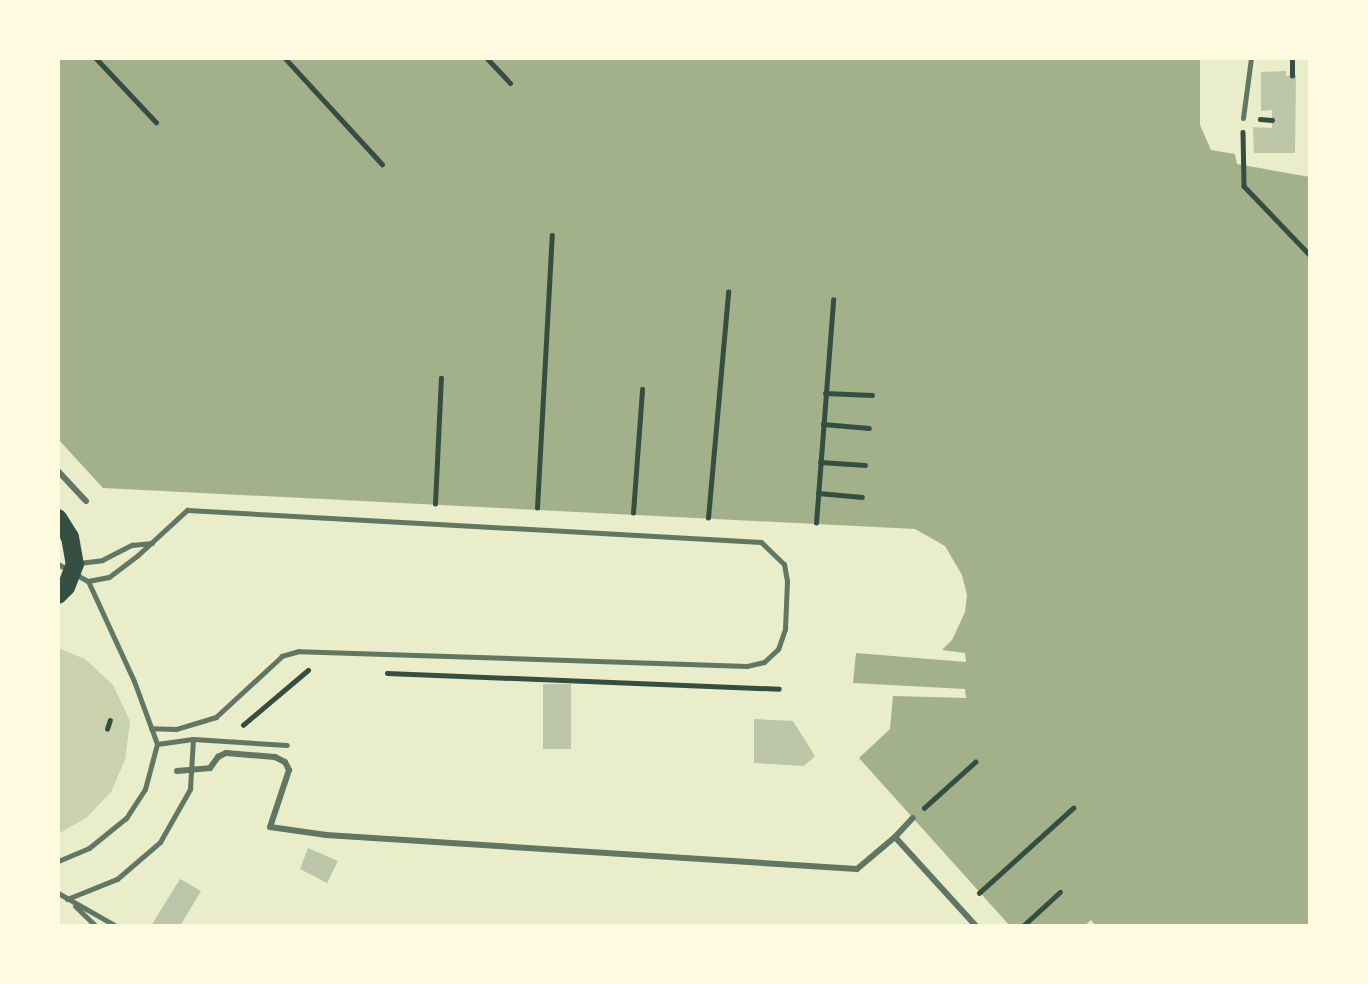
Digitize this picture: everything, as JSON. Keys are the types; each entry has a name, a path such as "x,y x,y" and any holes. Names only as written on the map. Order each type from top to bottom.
{"main road":[{"path":"58,518 71,537 66,587 58,595"}],"street":[{"path":"58,471 86,501"},
{"path":"177,771 209,768 218,757 226,753 275,757 285,762 289,770 270,827 304,832 857,869 913,818"},
{"path":"895,837 976,926"}],"lane":[{"path":"1244,118 1251,58"},
{"path":"88,581 109,577 152,543 187,510 761,542 784,564 787,581 785,629 778,649 764,662 747,666 299,651 282,656 216,717 176,729 151,728"},
{"path":"68,566 102,560 132,545 152,543"},
{"path":"58,861 89,848 126,818 145,789 157,744 134,681 88,581 68,566"},
{"path":"157,744 193,739 287,745"},
{"path":"67,899 117,879 160,842 190,789 193,739"},
{"path":"58,893 116,926"},
{"path":"67,899 96,926"}],"path":[{"path":"96,58 156,122"},
{"path":"285,58 382,164"},
{"path":"487,58 510,83"},
{"path":"1292,58 1292,76"},
{"path":"1244,118 1244,186 1310,254"},
{"path":"537,508 552,235"},
{"path":"708,518 728,292"},
{"path":"816,523 833,300"},
{"path":"435,504 441,378"},
{"path":"633,513 642,390"},
{"path":"825,393 872,395"},
{"path":"823,424 869,428"},
{"path":"820,462 865,465"},
{"path":"818,493 862,497"},
{"path":"238,741 239,729 305,670 318,671"},
{"path":"384,673 779,689"},
{"path":"107,730 110,720"},
{"path":"913,818 975,762"},
{"path":"979,893 1073,808"},
{"path":"1023,926 1060,892"}],"shaded area":[{"path":"58,58 1200,58 1200,125 1211,150 1235,154 1237,164 1310,177 1310,926 1096,926 1091,920 1084,926 1010,926 859,758 890,729 893,696 966,698 965,689 853,683 856,653 966,662 965,653 942,650 952,640 965,612 967,595 962,575 945,546 915,529 103,488 58,439"},
{"path":"58,648 85,659 113,685 130,721 125,760 111,792 86,818 58,834"}],"building":[{"path":"1286,71 1286,76 1296,75 1295,153 1254,153 1253,127 1272,128 1272,110 1261,111 1261,72"},
{"path":"543,684 571,684 571,749 543,749"},
{"path":"754,719 793,721 815,756 804,766 754,763"},
{"path":"308,848 338,861 327,883 300,869"},
{"path":"180,879 201,891 180,926 151,926"}]}
